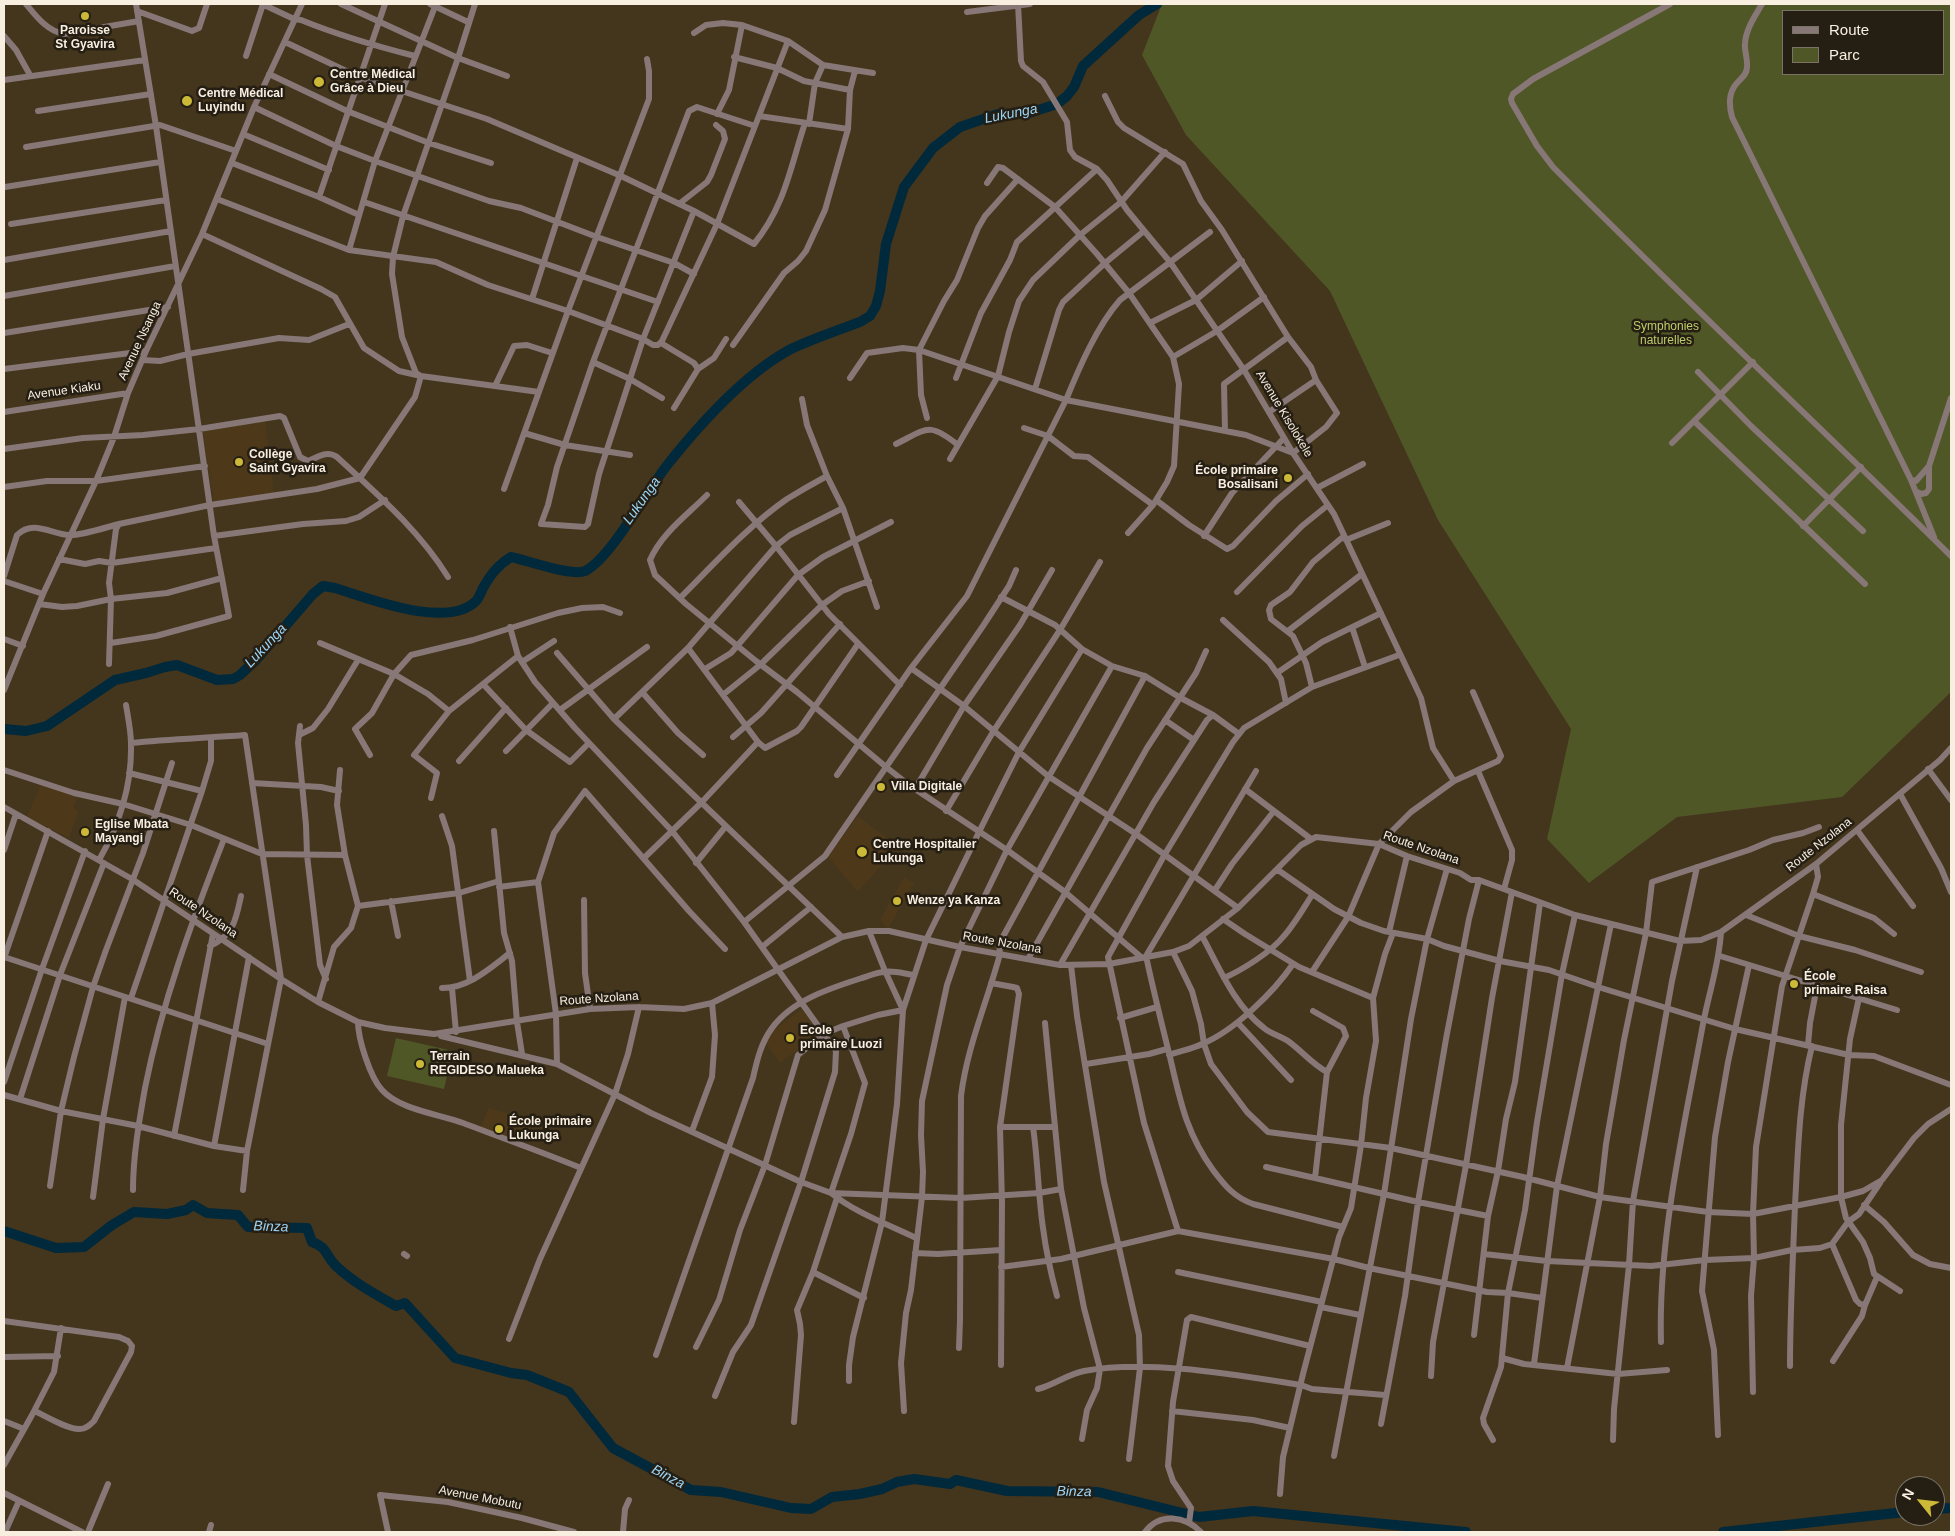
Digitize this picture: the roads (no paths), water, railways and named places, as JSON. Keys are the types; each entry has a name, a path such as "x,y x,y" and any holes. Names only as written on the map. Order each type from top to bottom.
{"street":[{"path":"26,4 44,24 64,34 138,21"},
{"path":"111,643 156,636 229,616 214,536 156,126 136,4"},
{"path":"137,11 192,31 200,28 207,4"},
{"path":"246,56 262,4 294,19 370,45 415,56"},
{"name":"Avenue Nsanga","path":"4,690 43,594 96,481 142,360 202,234 254,106 302,4"},
{"path":"341,4 379,20 420,42 507,76"},
{"path":"319,197 385,4"},
{"path":"421,376 416,373 402,337 392,274 393,257 404,216 475,4"},
{"path":"967,12 1030,4"},
{"path":"1670,4 1533,80 1513,94 1511,99 1537,146 1553,167 1951,556"},
{"path":"1762,4 1747,34 1745,44 1747,67 1746,72 1735,85 1731,95 1730,107 1732,117 1912,480 1935,540"},
{"path":"349,250 375,161 434,5 468,22"},
{"name":"Avenue Kisolokele","path":"1018,5 1022,61 1024,66 1043,82 1067,122 1070,150 1075,157 1097,169 1107,180 1121,202 1170,262 1244,370 1284,438 1328,505 1421,698 1433,748 1454,781"},
{"path":"694,33 706,25 723,23 742,25 788,41 823,64 873,73"},
{"path":"717,114 729,90 734,57 742,25"},
{"path":"4,36 16,50 30,75"},
{"path":"661,343 717,224 788,41"},
{"path":"285,42 359,77 487,119 621,176 694,211 754,244 767,228 778,207 807,123 815,83 823,64"},
{"path":"734,57 777,68 804,81 850,90"},
{"path":"504,489 552,353 649,99 647,59"},
{"path":"4,80 145,60"},
{"path":"733,345 768,293 784,273 806,251 825,210 848,129 850,90 855,71"},
{"path":"269,74 347,111 429,143 491,163"},
{"path":"38,111 151,94"},
{"path":"850,378 867,354 903,348 919,350 1066,400 1246,435 1293,452 1326,427 1337,413 1316,380 1311,367 1288,337 1242,261 1201,201 1183,164 1124,128 1118,122 1105,96"},
{"path":"254,106 336,146 375,161 489,201 521,208 596,237 674,263 694,274"},
{"path":"694,211 643,339 606,451 588,524 585,527 541,524 548,505 557,467 593,362 689,111 697,107 755,126"},
{"path":"759,116 848,129"},
{"path":"679,204 707,182 711,175 725,139 723,131 716,125"},
{"path":"26,147 164,126 236,151"},
{"path":"243,134 329,170"},
{"path":"950,459 998,376 1019,300 1033,280 1080,235 1121,202 1165,152"},
{"path":"532,299 577,158"},
{"path":"5,187 160,162"},
{"path":"232,164 319,197 359,215"},
{"path":"987,183 1000,167 1055,207 1129,293 1173,358 1179,384 1174,466 1155,503 1128,533"},
{"path":"956,378 981,312 1010,260 1017,242 1097,169"},
{"path":"927,418 921,395 919,350 957,280 978,228 985,216 1018,179"},
{"path":"217,199 349,250 436,262 488,285 568,311 643,339 653,345 661,343 694,363 698,369"},
{"path":"11,224 166,200"},
{"path":"364,202 658,302"},
{"path":"4,260 171,231"},
{"path":"1034,389 1059,310 1064,302 1105,263 1144,231"},
{"path":"837,775 911,668 967,596 1066,400 1078,370 1112,309 1129,293 1210,232"},
{"path":"202,234 335,297 364,348 399,371 421,376 539,392"},
{"path":"1150,323 1196,300 1242,261"},
{"path":"4,296 175,266"},
{"path":"1173,358 1264,298"},
{"path":"4,333 168,307"},
{"path":"142,360 160,361 188,354 279,338 309,340 349,324"},
{"path":"1225,431 1224,384 1288,337"},
{"path":"674,408 698,369 714,358 726,339"},
{"path":"495,386 514,346 527,345 552,353"},
{"path":"4,369 146,351"},
{"path":"593,362 630,379 662,398"},
{"path":"1672,443 1752,362"},
{"path":"1698,372 1863,530"},
{"path":"4,576 17,535 22,530 28,528 41,528 70,536 210,505 317,489 360,478 415,397 421,376"},
{"path":"1269,412 1316,380"},
{"name":"Avenue Kiaku","path":"4,412 128,393"},
{"path":"1917,492 1921,494 1926,493 1929,489 1929,466 1951,398"},
{"path":"802,399 807,425 827,476 843,508 877,607"},
{"path":"4,449 66,440 199,429 280,416 284,418 300,457 308,461 327,454 333,454 385,500 420,539 448,577"},
{"path":"1694,421 1865,584"},
{"path":"1024,428 1048,436 1074,456 1088,457 1204,536 1227,549 1231,548 1276,501 1308,474"},
{"path":"896,444 932,429 941,432 958,445"},
{"path":"524,433 565,445 630,455"},
{"path":"1204,536 1232,493 1284,438"},
{"path":"1317,488 1363,464"},
{"path":"4,487 47,481 96,481 205,466"},
{"path":"1912,480 1916,481 1929,466"},
{"path":"1803,526 1861,467"},
{"path":"680,598 726,552 786,500 827,476"},
{"path":"707,495 663,538 654,550 650,560 655,575 760,665 786,684 886,767 946,811 1007,850 1065,892 1144,957 1177,1089 1196,1144 1226,1188 1242,1200 1253,1204 1343,1227"},
{"path":"214,536 303,524 346,521 359,517 385,500"},
{"path":"739,502 822,605 900,685"},
{"path":"1237,592 1302,526 1328,505"},
{"path":"614,719 688,648 776,546 790,535 843,508"},
{"path":"705,669 731,653 738,646 798,575 823,557 891,522"},
{"path":"1312,687 1303,656 1294,636 1270,619 1269,610 1271,605 1290,592 1313,562 1345,538 1388,523"},
{"path":"110,664 111,599 109,583 116,529 119,524"},
{"path":"59,560 85,564 99,560 112,563 216,548"},
{"path":"946,811 993,732 1060,630 1100,562"},
{"path":"744,922 825,856 983,626 1016,570"},
{"path":"915,789 964,706 1027,612 1052,570"},
{"path":"1288,630 1362,574"},
{"path":"39,604 62,607 77,606 111,599 167,593 222,578"},
{"path":"724,694 760,665 822,605 842,591 869,581"},
{"path":"4,582 43,594"},
{"path":"1001,597 1055,625 1082,649 1112,666 1144,676 1213,715 1239,734"},
{"path":"370,754 355,729 372,714 394,674 411,655 472,640 510,627 582,608 602,607 620,613"},
{"path":"1277,673 1322,642 1381,613"},
{"path":"1223,620 1270,662 1281,679 1286,703"},
{"path":"733,737 761,713 840,624"},
{"path":"510,627 518,656 535,682 672,832 744,922 832,1044 837,1057 835,1072 801,1182 751,1325 733,1352 715,1396"},
{"path":"1352,627 1365,667"},
{"path":"4,639 23,646"},
{"path":"522,662 554,641"},
{"path":"320,643 394,674 428,694 449,711"},
{"path":"688,648 758,742 765,748 797,731 815,708 858,644"},
{"path":"560,710 647,647"},
{"path":"849,1381 851,1346 882,1222 897,1104 903,1010 914,975 926,940 1019,752 1082,649"},
{"path":"1028,959 1164,720 1196,673 1206,651"},
{"path":"557,653 614,719 842,937"},
{"path":"1178,1231 1168,1195 1148,1139 1108,957 1165,854 1233,742 1244,728 1312,687 1399,655"},
{"path":"431,798 437,773 414,755 449,711 518,656"},
{"path":"299,735 313,728 328,709 358,660"},
{"path":"904,1411 901,1363 922,1197 922,1101 948,985 960,947 1007,850 1112,666"},
{"path":"911,668 964,706 1048,776 1165,854 1238,908"},
{"path":"959,1348 960,1122 963,1077 981,1011 1000,954 999,944 1144,676"},
{"path":"483,684 526,730 570,762 589,743"},
{"path":"642,692 678,733 703,755"},
{"path":"1312,972 1348,917 1379,844 1411,812 1454,781 1498,761 1501,756 1473,692"},
{"path":"506,751 553,703"},
{"path":"20,1099 60,975 123,804 129,773 131,743 126,705"},
{"path":"459,761 506,708"},
{"path":"1060,965 1154,802 1207,720 1213,715"},
{"path":"1164,720 1194,740"},
{"path":"300,726 307,855 320,965 326,979"},
{"path":"131,743 245,735 281,979 247,1151 243,1190"},
{"path":"92,1197 102,1119 128,998 202,791 211,761 211,738"},
{"path":"644,858 672,832 758,742"},
{"name":"Route Nzolana","path":"4,807 132,879 318,1002 358,1022 385,1028 434,1034 456,1032 590,1009 639,1007 684,1009 712,1003 842,937 869,931 890,931 960,947 1060,965 1109,964 1173,952 1190,946 1238,908 1302,846 1311,839 1322,836 1379,844 1472,880 1479,880 1574,914 1680,941 1701,940 1721,932 1799,874 1816,864 1940,760 1951,748"},
{"path":"50,1186 61,1111 94,987 156,814 172,763"},
{"path":"1928,769 1951,800"},
{"path":"4,770 190,825 262,854 345,856"},
{"path":"318,1002 334,947 351,928 358,906 345,856 337,805 340,770"},
{"path":"1144,957 1256,771"},
{"path":"1478,771 1512,850 1512,860 1504,889"},
{"path":"129,773 202,791"},
{"path":"252,783 303,786 339,791"},
{"path":"1245,789 1311,839"},
{"path":"557,1064 556,1014 538,882 554,833 585,791 689,911 725,948"},
{"path":"1900,794 1941,868 1951,892"},
{"path":"1215,890 1232,864 1274,812"},
{"path":"4,850 16,814"},
{"path":"442,816 452,846 470,981"},
{"path":"696,863 726,826"},
{"path":"1567,1368 1600,1197 1606,1144 1632,998 1646,933 1652,882 1749,850 1773,840 1820,827"},
{"path":"1857,830 1913,906"},
{"path":"48,831 4,957 268,1044"},
{"path":"494,831 504,933 510,953 522,1054"},
{"path":"134,1190 133,1169 138,1126 151,1061 164,1010 193,919 224,839"},
{"path":"4,1082 42,969 85,851"},
{"path":"1280,1494 1284,1457 1310,1346 1355,1188 1366,1098 1376,1041 1373,998 1391,932 1407,856"},
{"path":"1753,1392 1751,1296 1754,1258 1753,1214 1756,1147 1784,976 1818,877 1816,864"},
{"path":"1614,1440 1614,1409 1629,1265 1633,1201 1667,1008 1697,867"},
{"path":"1334,1456 1384,1194 1411,1019 1428,939 1447,869"},
{"path":"1278,870 1312,895 1348,917 1391,932 1428,939 1435,943 1500,962 1562,974 1632,998 1735,1029 1849,1055 1874,1056 1951,1085"},
{"path":"1381,1424 1408,1277 1418,1202 1462,950 1479,880"},
{"path":"358,906 459,893 499,884 538,882"},
{"path":"1431,1376 1433,1342 1466,1165 1492,998 1512,892"},
{"path":"1813,894 1874,918 1894,934"},
{"path":"1224,978 1270,949 1282,938 1312,895"},
{"path":"210,946 223,940 235,923 241,896"},
{"path":"584,900 584,974 590,1009"},
{"path":"391,902 398,936"},
{"path":"1474,1336 1488,1216 1498,1171 1506,1119 1515,1082 1525,999 1540,903"},
{"path":"762,947 811,907"},
{"path":"1493,1440 1484,1424 1483,1418 1498,1378 1502,1358 1508,1293 1516,1258 1540,1103 1574,914"},
{"path":"1746,915 1799,936 1855,950 1921,972"},
{"path":"1223,919 1293,964 1373,998"},
{"path":"1534,1364 1558,1186 1611,924"},
{"path":"869,931 903,1010"},
{"path":"1661,1342 1660,1305 1665,1265 1667,1224 1704,1019 1720,956 1721,932"},
{"path":"174,1136 213,934"},
{"path":"1202,936 1232,993 1248,1014 1266,1030 1287,1041 1316,1066 1327,1072"},
{"path":"1173,952 1192,991 1204,1044 1211,1064 1240,1103 1264,1130 1272,1133 1391,1148 1529,1178 1600,1197 1708,1212 1753,1214 1841,1197 1863,1191 1882,1180"},
{"path":"442,988 452,988 470,981 510,953"},
{"path":"214,1146 249,956"},
{"path":"1720,956 1897,1010"},
{"path":"1086,1064 1168,1052 1204,1044 1238,1023 1274,989 1293,964"},
{"path":"1072,965 1077,1016 1104,1182 1117,1245 1138,1329 1141,1356 1129,1459"},
{"path":"1718,1435 1714,1350 1702,1291 1715,1137 1749,965"},
{"path":"656,1355 764,1042 772,1027 783,1016 802,1003 827,990 885,971 914,975"},
{"path":"991,983 1016,988 1019,994 1000,1127 1002,1196 1001,1365"},
{"path":"1790,1366 1796,1164 1802,1096 1810,1045 1810,1023 1817,986"},
{"path":"452,988 456,1032"},
{"path":"1859,998 1850,1040 1841,1125 1841,1197 1844,1213 1848,1222 1864,1242 1873,1271 1877,1277 1900,1291"},
{"path":"692,1131 712,1077 715,1035 712,1003"},
{"path":"509,1339 540,1258 615,1094 628,1054 639,1007"},
{"path":"1120,1018 1157,1007"},
{"path":"696,1347 719,1300 740,1230 765,1165 798,1055 824,1034 878,1015 903,1010"},
{"path":"1313,1011 1346,1031 1345,1040 1327,1072 1314,1178"},
{"path":"358,1022 360,1038 375,1080 389,1096 408,1106 462,1122 492,1136 526,1145 581,1168"},
{"path":"1045,1023 1061,1189 1084,1308 1100,1369 1096,1388 1087,1410 1082,1439"},
{"path":"1238,1023 1290,1080"},
{"path":"830,1193 851,1134 865,1083 843,1026"},
{"path":"434,1034 557,1064 692,1131 801,1182 830,1193 882,1222 916,1238"},
{"path":"4,1095 61,1111 138,1126 214,1146 247,1151"},
{"path":"1484,1254 1547,1261 1665,1265 1705,1260 1754,1258 1792,1250 1820,1248 1832,1244 1848,1222 1859,1214 1914,1138 1928,1124 1951,1109"},
{"path":"1000,1127 1055,1127"},
{"path":"1033,1127 1048,1260 1057,1296"},
{"path":"1266,1166 1355,1188 1488,1216"},
{"path":"830,1193 961,1198 1039,1193 1061,1189"},
{"path":"794,1422 801,1335 797,1310 813,1272 837,1198"},
{"path":"1864,1205 1884,1222 1913,1255 1930,1264 1951,1268"},
{"path":"1001,1267 1073,1257 1178,1231 1334,1259 1444,1284 1542,1298"},
{"path":"1832,1244 1856,1300 1860,1304 1865,1305"},
{"path":"915,1253 1001,1250"},
{"path":"813,1272 864,1298"},
{"path":"1178,1272 1360,1315"},
{"path":"1833,1361 1862,1316 1877,1277"},
{"path":"1201,1532 1191,1519 1191,1508 1172,1482 1168,1466 1172,1411 1180,1370 1186,1322 1190,1317 1310,1346"},
{"path":"4,1321 119,1337 128,1341 132,1346 131,1352 94,1421 88,1427 73,1428 35,1411"},
{"path":"4,1465 35,1411 54,1372 61,1328"},
{"path":"4,1357 58,1356"},
{"path":"1502,1358 1524,1364 1618,1374 1667,1370"},
{"path":"1038,1389 1074,1374 1100,1369 1140,1368 1222,1373 1301,1385 1312,1389 1385,1395"},
{"path":"1172,1411 1253,1420 1290,1428"},
{"path":"4,1421 24,1429"},
{"path":"88,1532 108,1484"},
{"path":"4,1493 82,1532"},
{"name":"Avenue Mobutu","path":"388,1532 380,1495 448,1502 522,1518 574,1532"},
{"path":"622,1532 625,1509 629,1500"},
{"path":"6,1532 19,1501"},
{"path":"1145,1532 1153,1525 1165,1519 1191,1519"},
{"path":"209,1532 211,1525"}],"waterway":[{"name":"Lukunga","path":"4,729 26,731 47,726 115,680 165,667 177,665 217,680 233,679 256,660 313,594 323,586 407,609 446,613 463,609 476,601 492,574 502,563 511,557 570,572 585,571 595,564 617,538 681,448 742,384 759,370 793,348 860,322 870,316 876,306 880,291 886,244 904,187 933,148 960,127 998,114 1029,113 1057,104 1074,87 1083,66 1139,15 1157,4"},
{"name":"Binza","path":"4,1231 56,1248 84,1247 112,1225 134,1212 167,1214 186,1210 193,1205 207,1213 238,1215 248,1227 307,1228 312,1242 321,1247 343,1272 365,1288 396,1306 405,1303 455,1358 511,1373 527,1375 569,1392 613,1448 691,1490 721,1492 791,1508 811,1509 832,1497 882,1489 897,1482 914,1479 950,1484 956,1480 1007,1491 1098,1492 1199,1517 1253,1511 1466,1532"},
{"name":"Binza","path":"1945,1508 1951,1508"},
{"name":"Binza","path":"1723,1532 1895,1513"}],"place":[{"name":"Paroisse St Gyavira","path":"85,16"},
{"name":"Centre Médical Grâce à Dieu","path":"319,82"},
{"name":"Centre Médical Luyindu","path":"187,101"},
{"name":"Collège Saint Gyavira","path":"239,462"},
{"name":"École primaire Bosalisani","path":"1288,478"},
{"name":"Villa Digitale","path":"881,787"},
{"name":"Eglise Mbata Mayangi","path":"85,832"},
{"name":"Centre Hospitalier Lukunga","path":"862,852"},
{"name":"Wenze ya Kanza","path":"897,901"},
{"name":"École primaire Raisa","path":"1794,984"},
{"name":"Ecole primaire Luozi","path":"790,1038"},
{"name":"Terrain REGIDESO Malueka","path":"420,1064"},
{"name":"École primaire Lukunga","path":"499,1129"}],"park label":[{"name":"Symphonies naturelles","path":"1666,334"}]}
